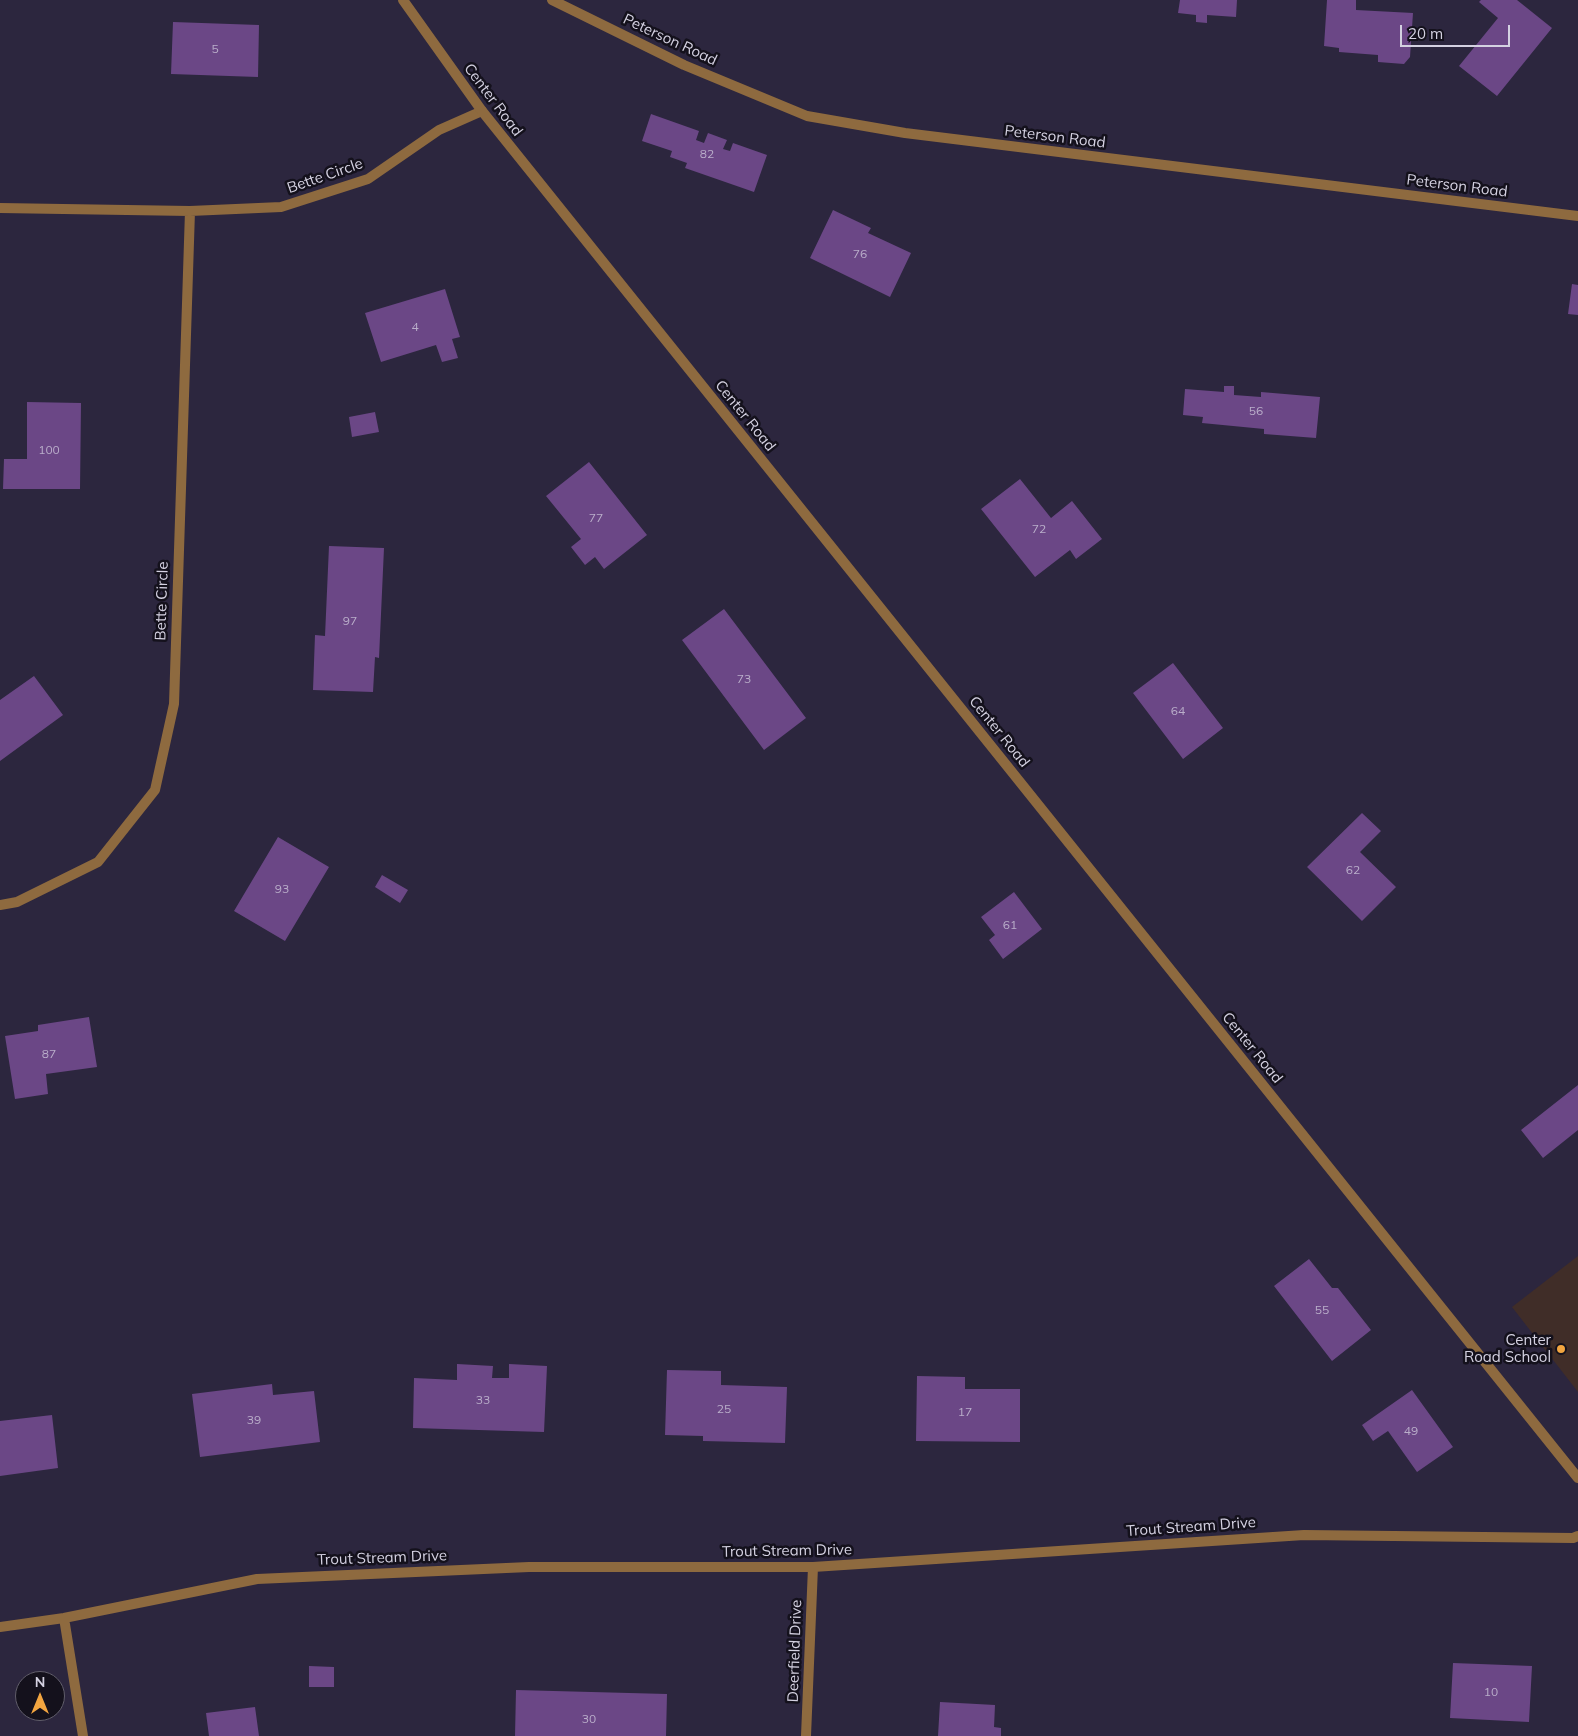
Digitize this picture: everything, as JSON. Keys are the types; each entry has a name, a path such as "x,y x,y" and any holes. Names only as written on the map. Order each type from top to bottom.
{"street":[{"name":"Center Road","path":"403,0 482,112 1578,1478"},
{"name":"Peterson Road","path":"552,0 684,65 807,116 905,133 1578,216"},
{"name":"Bette Circle","path":"0,208 190,211 281,206 368,179 439,130 482,112"},
{"name":"Bette Circle","path":"0,905 17,902 98,862 155,790 174,704 190,211"},
{"name":"Trout Stream Drive","path":"0,1627 64,1618 257,1579 529,1567 813,1567 1304,1535 1573,1538 1578,1536"},
{"name":"Deerfield Drive","path":"806,1736 813,1567"},
{"path":"64,1618 83,1736"}],"shaded area":[{"name":"Center Road School","path":"1578,1256 1578,1392 1512,1307"}],"building":[{"path":"1180,0 1237,0 1236,17 1207,15 1207,23 1196,22 1196,15 1178,13"},
{"path":"1327,0 1356,0 1356,10 1413,13 1410,57 1404,64 1378,62 1378,55 1339,52 1339,48 1324,46"},
{"path":"1481,0 1517,0 1552,28 1497,96 1459,66 1498,18 1479,2"},
{"path":"173,22 259,25 258,77 171,74"},
{"path":"651,114 699,131 696,140 704,143 708,133 727,140 723,149 730,151 733,143 767,155 754,192 685,168 687,163 670,157 672,151 642,141"},
{"path":"833,210 871,228 868,233 911,253 890,297 810,258"},
{"path":"1572,284 1578,285 1578,315 1568,314"},
{"path":"445,289 460,337 452,339 458,358 442,362 436,345 381,362 365,313"},
{"path":"1224,386 1234,386 1234,395 1261,397 1261,392 1320,397 1316,438 1264,434 1264,429 1202,423 1203,417 1183,415 1185,389 1224,392"},
{"path":"27,402 81,403 80,489 3,489 4,459 27,459"},
{"path":"375,412 379,432 352,437 349,417"},
{"path":"589,462 647,535 604,569 595,557 585,565 571,547 581,539 546,496"},
{"path":"1020,479 1051,518 1072,501 1102,539 1076,559 1070,550 1035,577 981,509"},
{"path":"329,546 384,548 379,658 375,657 373,692 313,690 315,635 325,636"},
{"path":"724,609 806,718 764,750 682,640"},
{"path":"1173,663 1223,728 1183,759 1133,693"},
{"path":"34,676 63,715 0,761 0,700"},
{"path":"1362,813 1381,831 1360,852 1396,887 1362,921 1307,867"},
{"path":"278,837 329,867 285,941 234,911"},
{"path":"382,875 408,890 400,903 375,887"},
{"path":"1014,892 1042,929 1003,959 989,940 995,935 981,917"},
{"path":"89,1017 97,1067 46,1074 48,1094 15,1099 5,1036 38,1031 38,1025"},
{"path":"1578,1085 1578,1130 1543,1158 1521,1130"},
{"path":"1309,1259 1332,1288 1338,1288 1371,1330 1332,1361 1274,1286"},
{"path":"457,1364 493,1366 492,1378 509,1378 509,1364 547,1366 544,1432 413,1428 414,1378 457,1380"},
{"path":"667,1370 721,1371 721,1385 787,1387 785,1443 703,1441 703,1436 665,1435"},
{"path":"917,1376 965,1377 965,1389 1020,1389 1020,1442 916,1441"},
{"path":"272,1384 273,1395 314,1391 320,1442 200,1457 192,1394"},
{"path":"1412,1390 1453,1447 1417,1472 1388,1431 1373,1441 1362,1425"},
{"path":"52,1415 58,1468 0,1476 0,1421"},
{"path":"1453,1663 1532,1666 1529,1722 1450,1718"},
{"path":"309,1666 334,1667 334,1687 309,1687"},
{"path":"516,1690 667,1694 666,1736 515,1736"},
{"path":"940,1702 995,1705 994,1727 1001,1728 1001,1736 938,1736"},
{"path":"255,1707 259,1736 209,1736 206,1713"}],"place":[{"name":"Center Road School","path":"1561,1349"}]}
